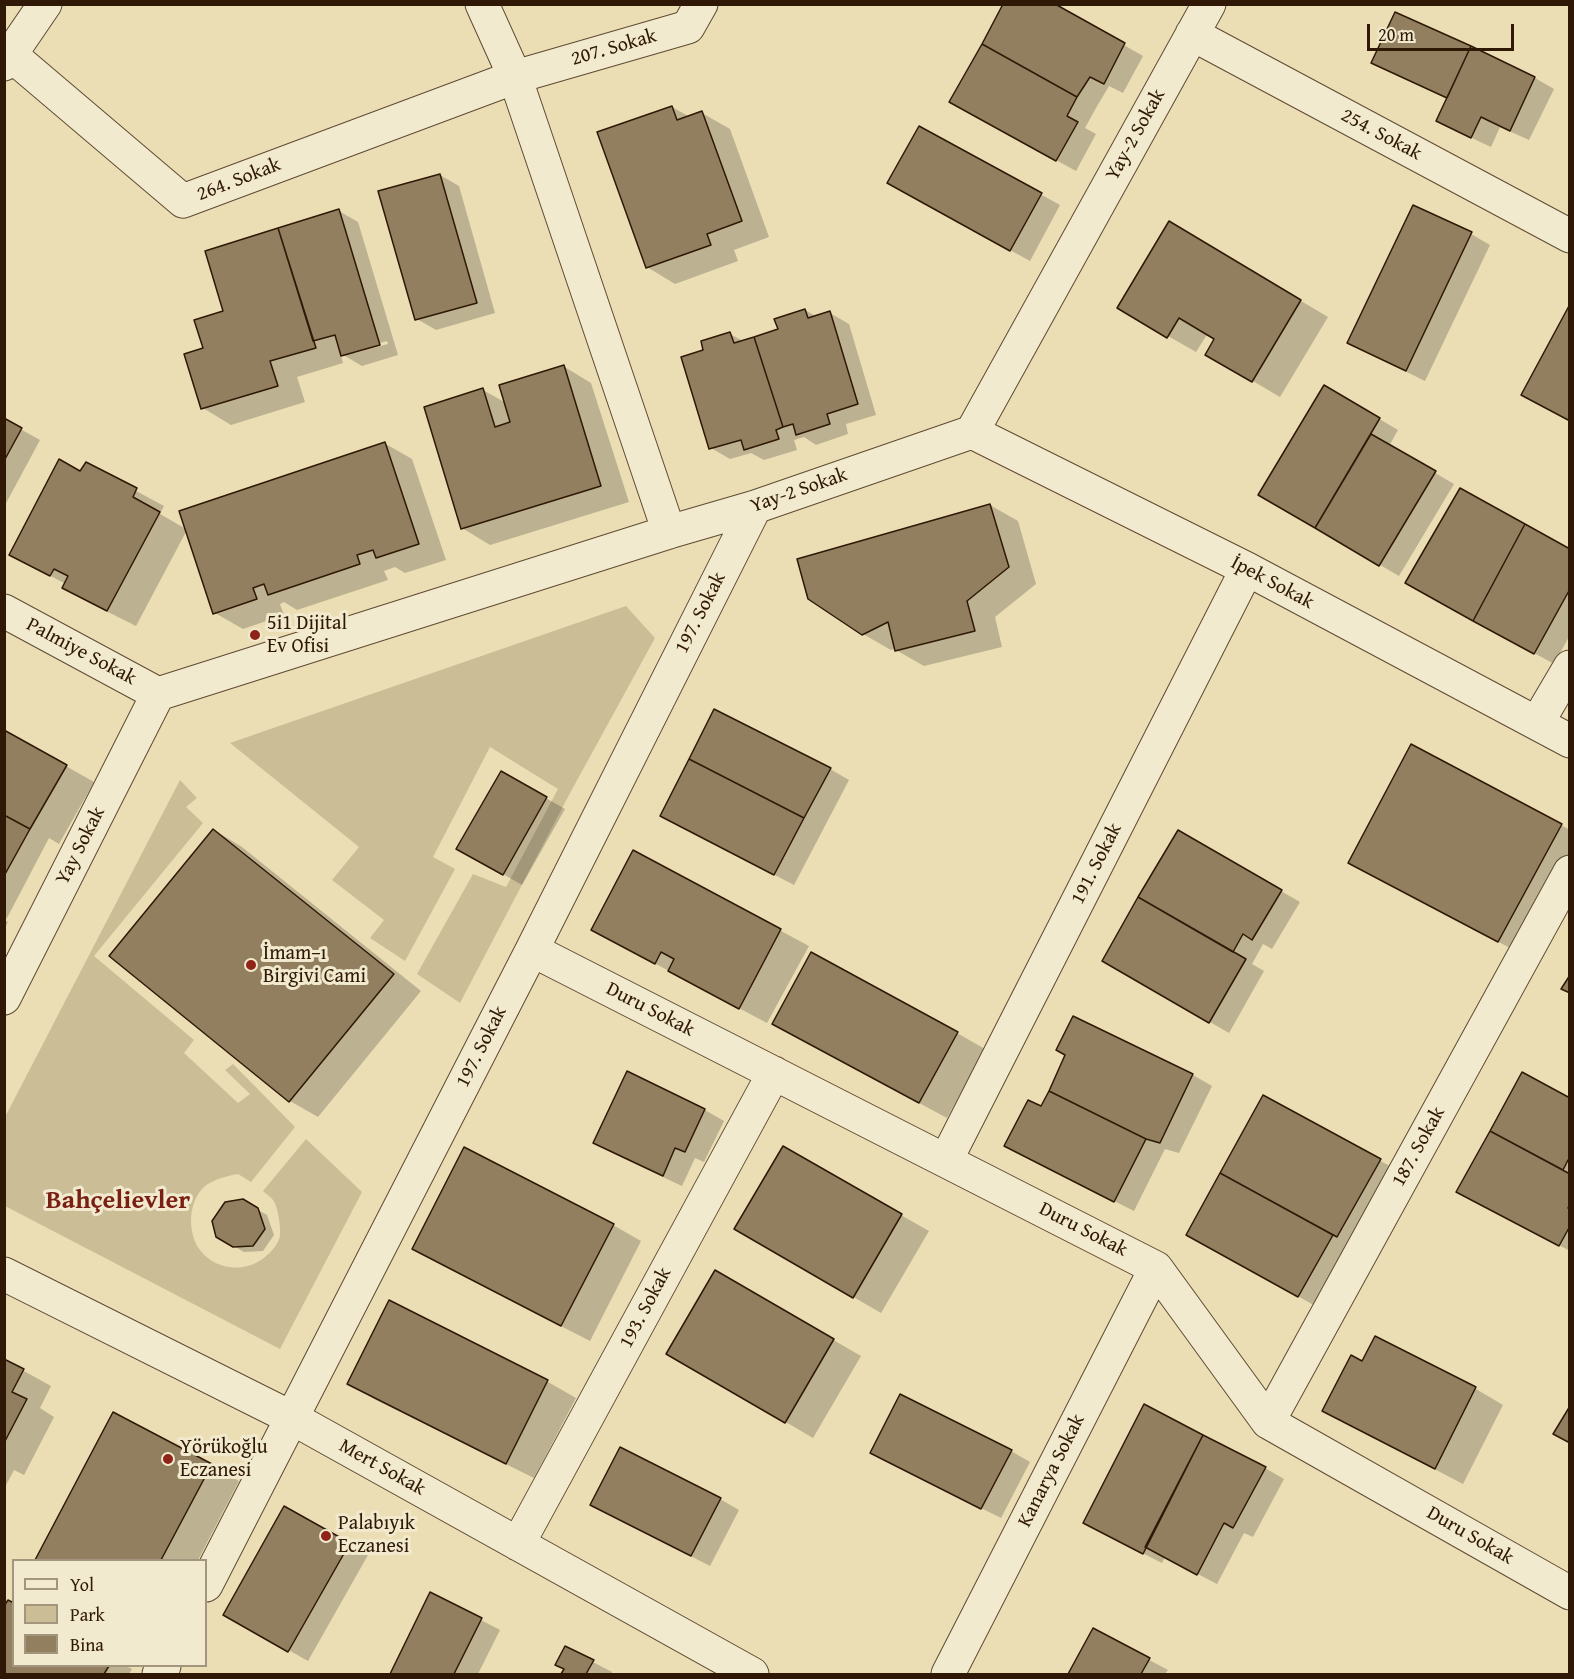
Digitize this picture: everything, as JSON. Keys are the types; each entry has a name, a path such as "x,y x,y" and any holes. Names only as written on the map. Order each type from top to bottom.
{"street":[{"path":"6,56 45,4"},
{"path":"482,4 515,76 669,532"},
{"name":"207. Sokak","path":"515,76 688,27 701,4"},
{"name":"Yay-2 Sokak","path":"158,693 755,507 972,432 1209,4"},
{"name":"254. Sokak","path":"1192,34 1569,236"},
{"name":"264. Sokak","path":"6,56 183,201 515,76"},
{"name":"İpek Sokak","path":"972,432 1247,569 1569,741"},
{"name":"197. Sokak","path":"207,1583 532,950 755,507"},
{"name":"191. Sokak","path":"946,1160 1247,569"},
{"name":"Palmiye Sokak","path":"4,611 158,693"},
{"path":"1537,723 1569,667"},
{"name":"Yay Sokak","path":"4,999 158,693"},
{"name":"187. Sokak","path":"1268,1422 1569,872"},
{"name":"Duru Sokak","path":"532,950 1156,1268 1268,1422 1569,1593"},
{"name":"193. Sokak","path":"518,1544 774,1073"},
{"name":"Kanarya Sokak","path":"948,1674 1156,1268"},
{"name":"Mert Sokak","path":"4,1274 292,1418 752,1674"}],"green space":[{"path":"626,606 655,638 569,795 460,1003 417,974 473,874 506,887 558,789 490,747 433,857 455,869 405,961 370,938 384,920 332,880 359,847 230,743"},
{"path":"180,780 197,798 186,807 203,823 94,956 194,1040 184,1053 238,1103 250,1094 225,1070 233,1064 295,1127 251,1182 238,1174 220,1178 204,1187 199,1193 192,1209 191,1227 196,1243 207,1257 223,1266 240,1267 257,1262 272,1250 280,1235 279,1217 275,1203 263,1191 306,1139 362,1192 280,1349 5,1206 5,1117"}],"building":[{"path":"1003,4 1055,4 1125,43 1104,84 1090,77 1077,97 982,44"},
{"path":"1395,12 1471,46 1447,98 1371,63"},
{"path":"982,44 1077,97 1067,116 1078,122 1056,161 949,102"},
{"path":"1471,46 1535,77 1510,131 1481,117 1471,138 1436,121"},
{"path":"672,106 677,120 702,111 742,221 707,234 711,245 646,268 597,132"},
{"path":"919,126 1042,193 1010,251 887,183"},
{"path":"440,174 477,303 415,320 378,191"},
{"path":"1413,205 1472,232 1406,371 1347,343"},
{"path":"339,209 380,345 341,356 335,335 313,341 278,228"},
{"path":"1169,221 1301,300 1252,382 1205,355 1214,339 1179,318 1167,338 1117,308"},
{"path":"278,228 316,348 270,361 278,386 201,409 184,354 203,348 194,320 223,311 205,251"},
{"path":"1570,304 1570,421 1521,395"},
{"path":"805,309 808,318 830,311 858,404 827,414 830,424 796,435 793,424 783,427 754,337 778,329 774,319"},
{"path":"730,332 734,343 754,337 783,427 776,430 779,439 744,450 741,440 709,449 681,357 703,350 701,341"},
{"path":"564,365 601,486 461,529 424,407 483,388 495,427 510,422 499,385"},
{"path":"1324,385 1380,418 1315,528 1258,495"},
{"path":"4,418 22,428 4,461"},
{"path":"1371,434 1436,471 1379,566 1315,528"},
{"path":"385,442 419,544 376,558 373,550 357,555 360,564 268,595 264,584 253,588 257,599 213,614 179,511"},
{"path":"59,459 80,471 86,462 137,488 133,497 160,512 107,611 62,588 68,576 54,569 50,576 9,555"},
{"path":"1460,488 1525,524 1473,621 1405,583"},
{"path":"990,504 1009,567 967,601 975,631 895,651 888,622 862,635 808,599 797,559"},
{"path":"1525,524 1570,549 1570,589 1534,654 1473,621"},
{"path":"714,709 831,768 804,818 689,759"},
{"path":"4,730 67,765 30,829 4,815"},
{"path":"1411,744 1562,824 1498,942 1348,863"},
{"path":"689,759 804,818 774,875 660,816"},
{"path":"501,771 547,797 503,875 456,849"},
{"path":"4,815 30,829 4,876"},
{"name":"İmam–ı Birgivi Cami","path":"213,829 394,974 289,1102 109,956"},
{"path":"1178,830 1282,890 1252,940 1243,934 1233,952 1138,897"},
{"path":"633,850 781,929 739,1009 668,971 674,959 661,952 655,964 591,930"},
{"path":"1138,897 1246,959 1209,1023 1102,961"},
{"path":"811,952 958,1032 919,1103 772,1024"},
{"path":"1570,975 1570,993 1561,989"},
{"path":"1073,1016 1193,1074 1160,1143 1146,1139 1049,1091 1065,1055 1056,1050"},
{"path":"627,1071 705,1109 685,1152 675,1148 663,1176 593,1143"},
{"path":"1522,1072 1570,1098 1570,1161 1568,1160 1563,1170 1490,1131"},
{"path":"1049,1091 1146,1139 1114,1202 1004,1146 1028,1100 1041,1106"},
{"path":"1263,1095 1381,1159 1337,1237 1220,1173"},
{"path":"1490,1131 1570,1174 1570,1205 1568,1208 1570,1209 1570,1226 1559,1246 1456,1192"},
{"path":"783,1146 902,1214 853,1298 734,1229"},
{"path":"464,1147 614,1224 561,1326 412,1249"},
{"path":"1220,1173 1333,1235 1298,1297 1186,1235"},
{"path":"243,1199 258,1208 265,1229 253,1246 233,1247 216,1237 212,1221 225,1202"},
{"path":"715,1270 834,1339 785,1423 666,1354"},
{"path":"389,1300 548,1380 506,1464 347,1384"},
{"path":"1375,1336 1476,1387 1435,1469 1322,1411 1351,1355 1362,1361"},
{"path":"4,1359 24,1369 12,1392 27,1399 4,1443"},
{"path":"900,1394 1012,1450 981,1509 870,1453"},
{"path":"1144,1404 1203,1435 1143,1554 1083,1523"},
{"path":"1570,1406 1570,1443 1553,1434"},
{"path":"113,1412 212,1464 162,1559 36,1559"},
{"path":"1203,1435 1266,1467 1233,1528 1224,1523 1197,1575 1145,1547"},
{"path":"620,1447 721,1498 691,1556 590,1505"},
{"path":"284,1506 350,1543 288,1652 223,1615"},
{"path":"430,1592 482,1618 454,1674 390,1674"},
{"path":"8,1600 12,1602 12,1667 108,1667 104,1674 4,1674 4,1606"},
{"path":"1093,1628 1150,1658 1141,1674 1068,1674"},
{"path":"565,1646 594,1660 586,1674 561,1674 564,1669 555,1665"}],"place":[{"name":"5i1 Dijital Ev Ofisi","path":"255,635"},
{"name":"İmam–ı Birgivi Cami","path":"251,965"},
{"name":"Yörükoğlu Eczanesi","path":"168,1459"},
{"name":"Palabıyık Eczanesi","path":"326,1536"}],"district":[{"name":"Bahçelievler","path":"118,1201"}]}
